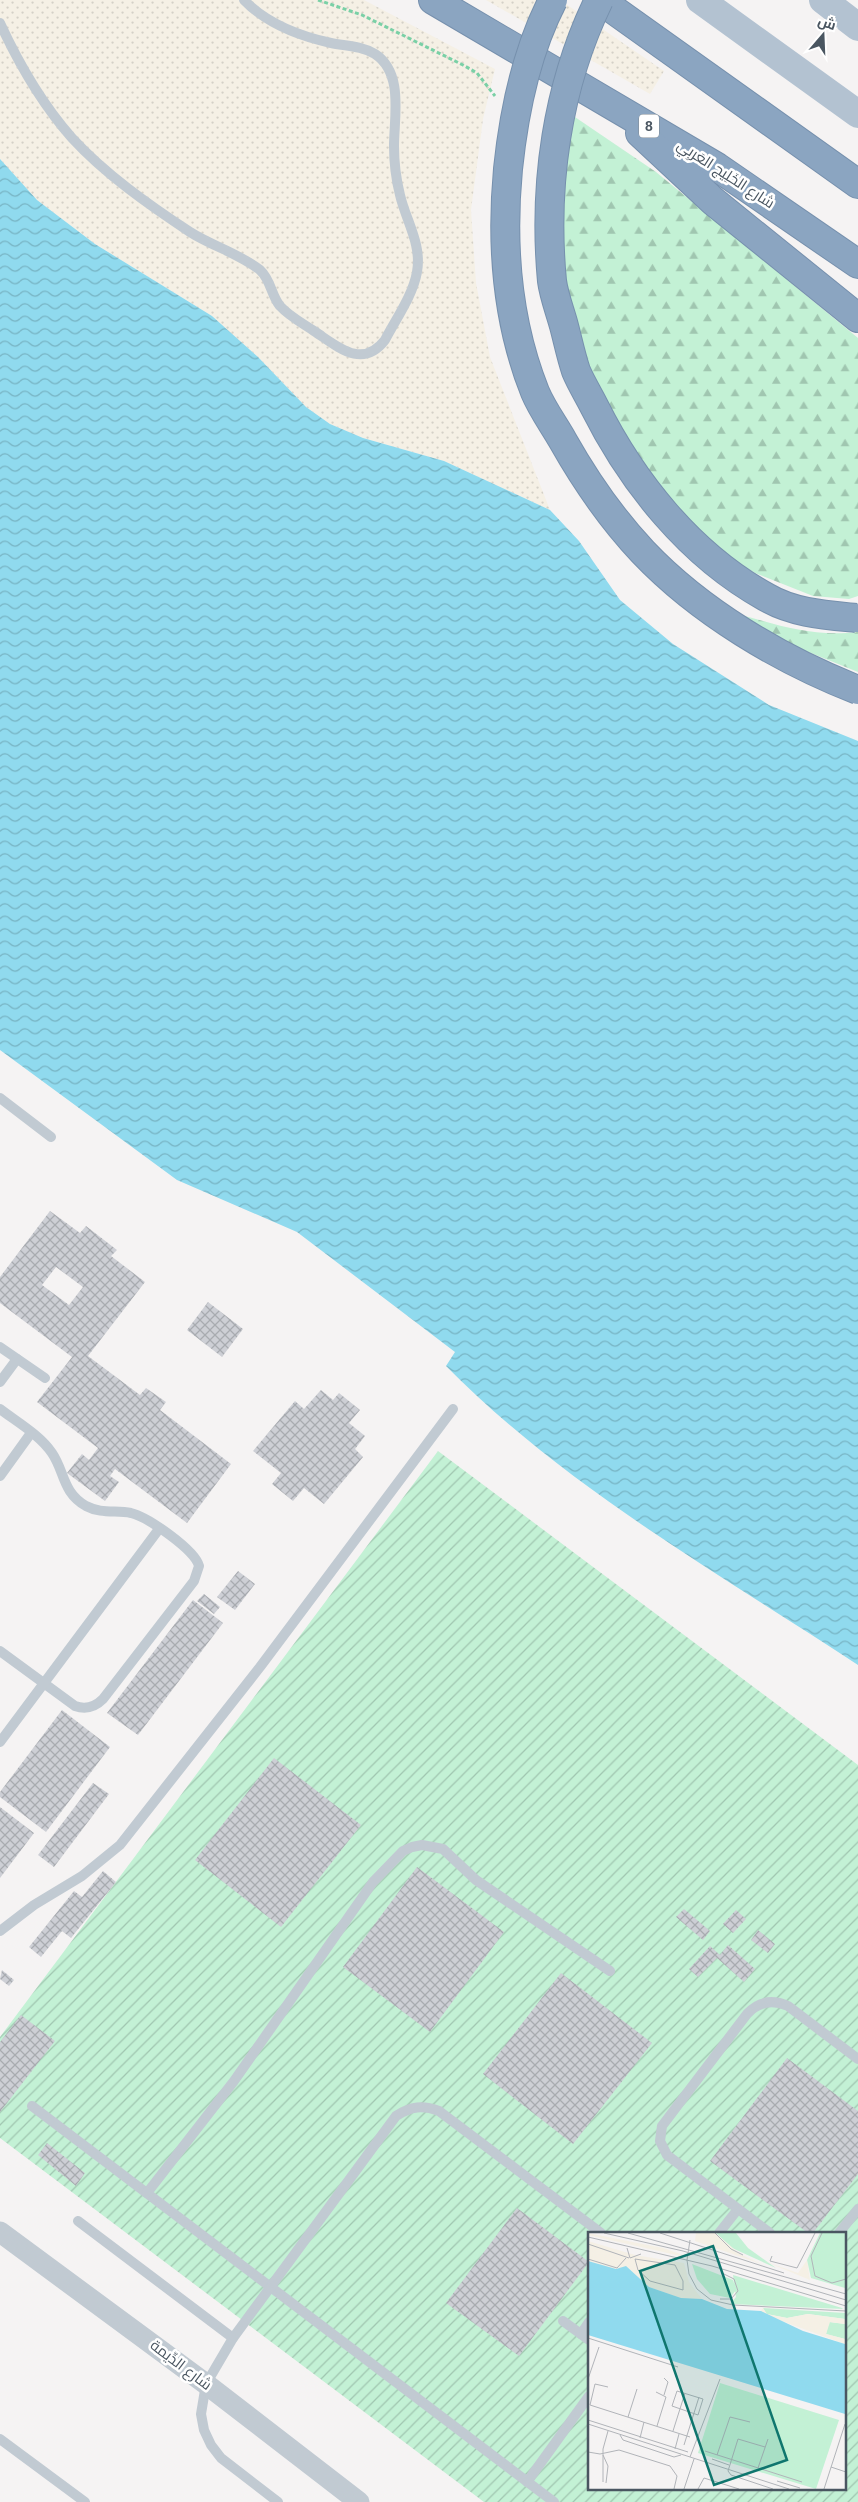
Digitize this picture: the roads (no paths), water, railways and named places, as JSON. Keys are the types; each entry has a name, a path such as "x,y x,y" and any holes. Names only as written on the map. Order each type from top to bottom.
{"highway":[{"name":"شارع الخَلِيج العَربِي","path":"433,0 717,167 858,264"},
{"path":"553,0 531,52 513,124 505,207 508,281 519,341 536,394 584,478 643,552 711,611 780,654 858,690"},
{"path":"857,618 808,614 767,598 732,575 692,542 656,503 608,434 577,372 552,283 549,213 552,157 567,88 590,18 600,0 858,184"},
{"path":"609,102 681,173 858,318"}],"main road":[{"path":"700,0 858,114"},
{"path":"823,0 858,26"}],"street":[{"name":"شارع الدِّيمة","path":"0,2232 206,2384 359,2502"}],"lane":[{"path":"0,22 10,44 40,94 72,137 110,172 192,233 258,269 269,281 276,300 287,312 342,350 358,355 367,353 380,346 385,340 413,285 418,259 415,239 405,213 397,180 393,80 386,64 366,50 318,39 284,27 262,16 244,0"},
{"path":"0,1098 51,1137"},
{"path":"0,1347 45,1378"},
{"path":"0,1382 17,1359"},
{"path":"0,1408 53,1454 65,1484 82,1503 103,1512 136,1514 159,1528 194,1555 199,1571 194,1581 99,1703 87,1708 76,1706 43,1684 0,1651"},
{"path":"0,1931 34,1905 82,1876 120,1845 260,1667 453,1409"},
{"path":"0,1476 31,1434"},
{"path":"0,1742 159,1528"},
{"path":"147,2193 234,2081 373,1882 403,1851 412,1847 428,1845 443,1849 476,1880 610,1971"},
{"path":"769,2232 667,2155 660,2141 660,2133 666,2119 747,2014 752,2009 766,2002 781,2003 858,2059"},
{"path":"32,2106 554,2502"},
{"path":"278,2502 221,2458 211,2445 204,2430 201,2414 206,2384 233,2338 270,2286 389,2124 406,2109 417,2106 429,2107 440,2111 600,2232"},
{"path":"719,2232 738,2209"},
{"path":"840,2232 858,2209"},
{"path":"78,2221 233,2338"},
{"path":"563,2322 585,2337"},
{"path":"527,2482 588,2397"},
{"path":"0,2439 84,2502"}],"water":[{"path":"0,159 37,200 95,244 212,316 258,357 306,407 330,424 363,438 444,461 550,510 579,541 620,600 673,644 769,705 858,741 858,1665 697,1562 591,1489 540,1450 492,1410 446,1366 455,1352 297,1232 177,1180 0,1050"}]}
